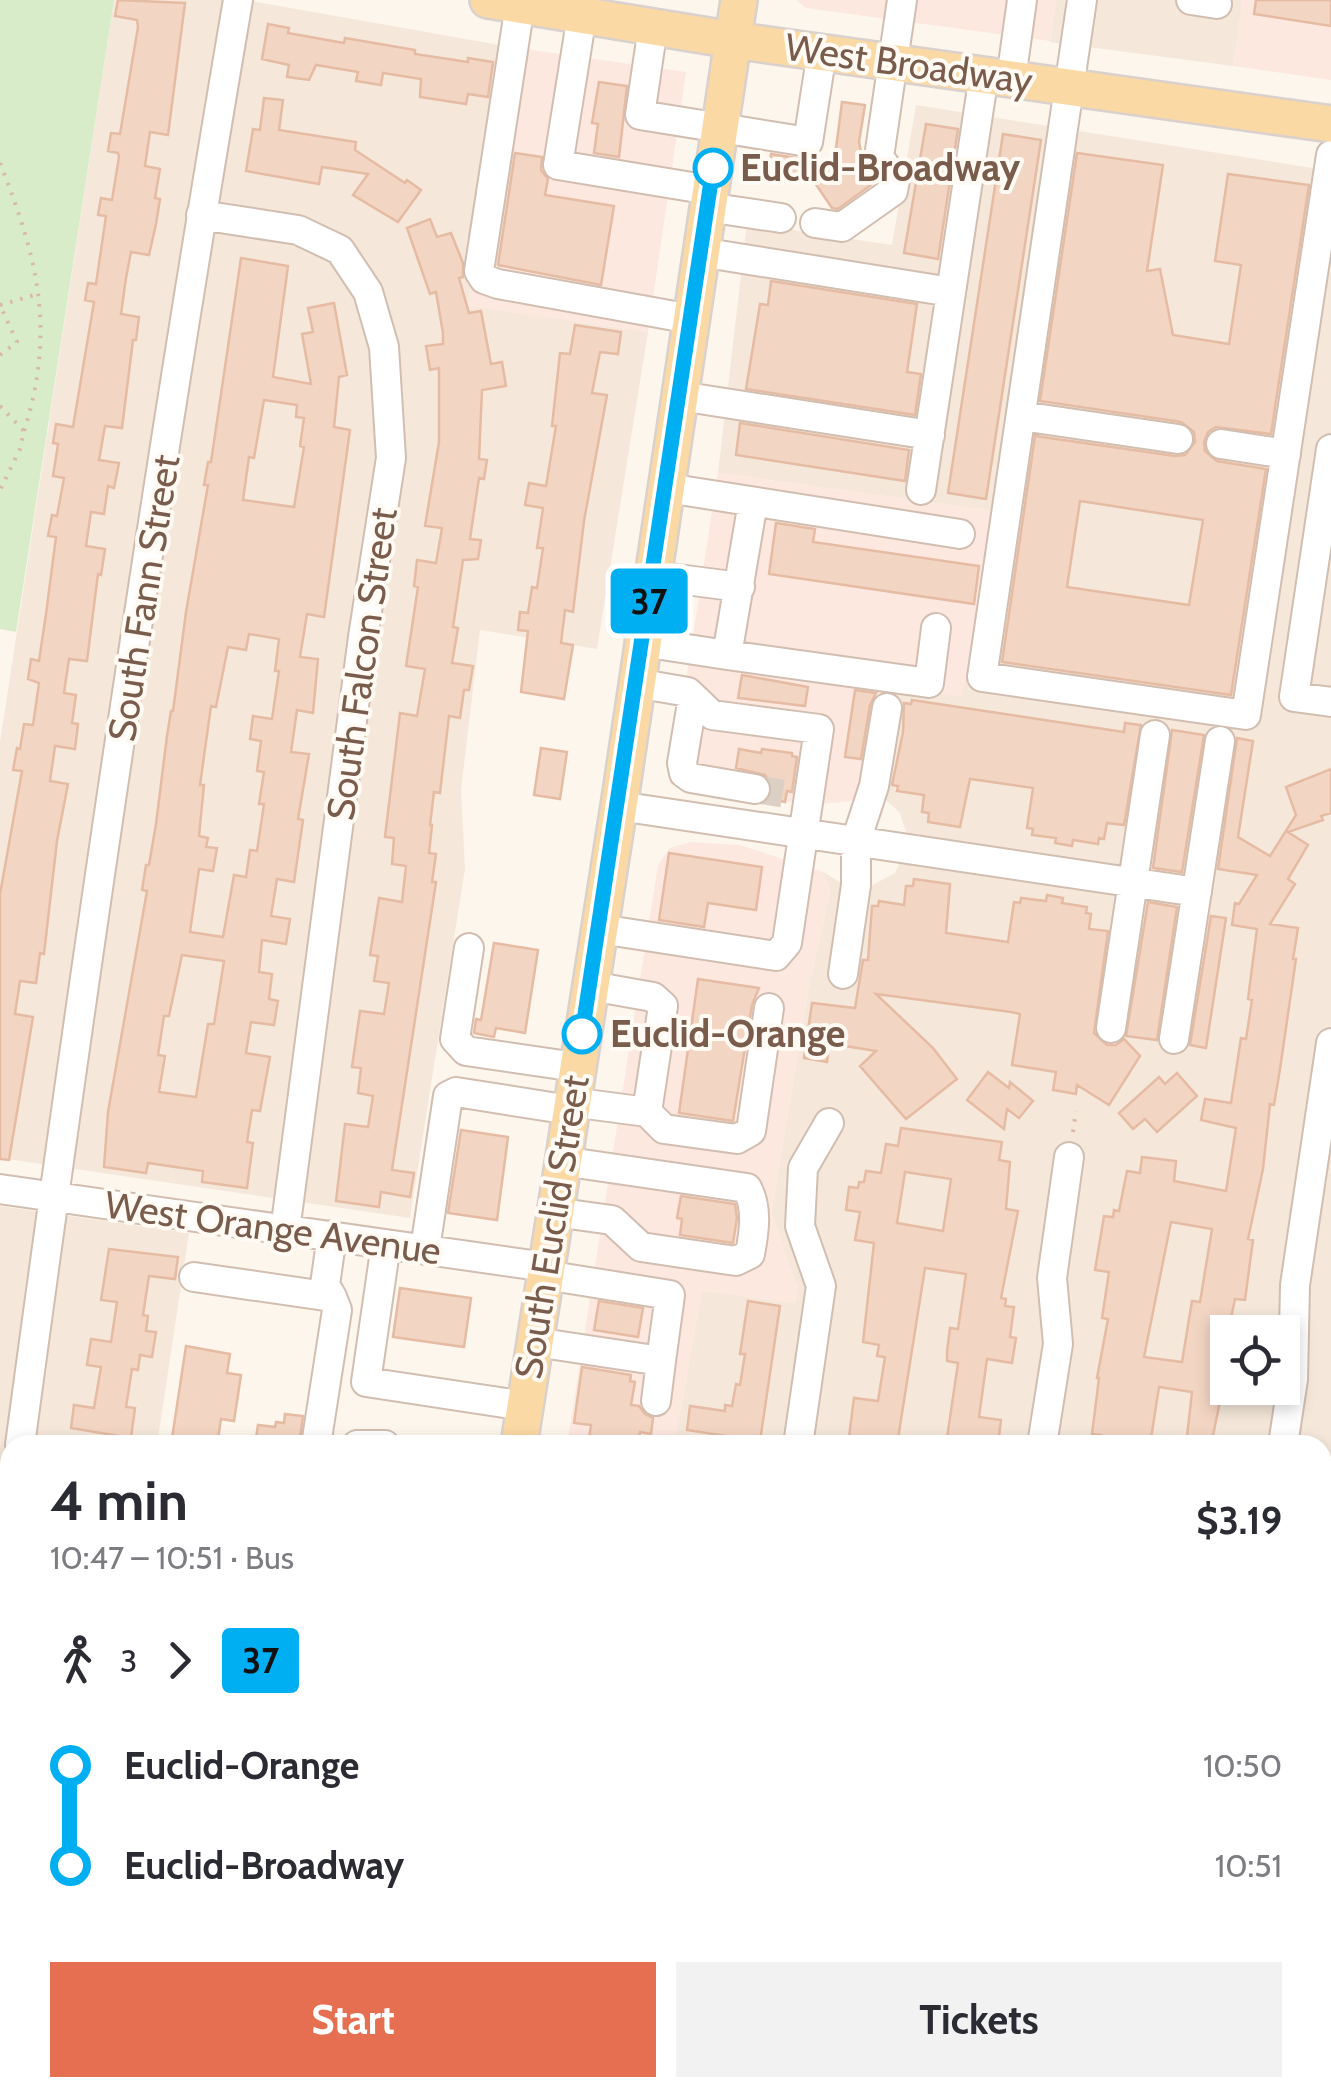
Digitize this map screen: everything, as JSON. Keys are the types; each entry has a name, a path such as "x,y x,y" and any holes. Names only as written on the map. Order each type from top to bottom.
{"main road":[{"name":"South Euclid Street","path":"521,1435 739,0"},
{"name":"West Broadway","path":"504,3 733,40 1331,124"}],"street":[{"name":"South Fann Street","path":"21,1435 202,215 238,0"},
{"path":"815,223 842,227 893,190 894,180 879,157 902,0"},
{"path":"921,490 951,292 998,77 1022,0"},
{"path":"1082,0 982,678 1246,715 1331,156"},
{"path":"504,3 479,270 484,280 691,319"},
{"path":"582,16 558,165 781,218"},
{"path":"653,27 640,114 808,142 822,52"},
{"name":"South Falcon Street","path":"202,215 298,230 340,250 368,292 384,347 392,458 363,638 285,1231"},
{"path":"700,252 951,292"},
{"path":"680,396 930,435"},
{"path":"1021,416 1178,439"},
{"path":"1221,444 1286,454"},
{"path":"1331,449 1294,696 1331,702"},
{"path":"667,488 960,534"},
{"path":"727,654 753,502"},
{"path":"654,576 740,587"},
{"path":"642,642 928,684 936,628"},
{"path":"600,929 776,956 787,944 804,833 798,795 819,729 712,716 688,692 636,682"},
{"path":"693,697 682,763 684,773 691,778 756,789"},
{"path":"843,974 856,884 856,841 874,786 887,708"},
{"path":"1111,1028 1156,734"},
{"path":"1174,1039 1220,741"},
{"path":"619,806 1197,892"},
{"path":"470,948 455,1039 466,1051 573,1093 646,1112 664,1129 736,1140 751,1131 769,1008"},
{"path":"591,986 653,996 663,1006 646,1112"},
{"path":"1284,1435 1292,1379 1295,1285 1331,1042"},
{"path":"424,1249 448,1096 456,1092 573,1093"},
{"path":"799,1435 821,1286 800,1226 803,1168 829,1123"},
{"path":"1044,1435 1058,1344 1052,1278 1069,1156"},
{"path":"554,1212 612,1220 641,1248 736,1262 750,1254 754,1233 754,1200 747,1188 562,1160"},
{"name":"West Orange Avenue","path":"0,1189 424,1249 670,1295 661,1360"},
{"path":"318,1435 337,1310 326,1285 332,1236"},
{"path":"386,1244 366,1382 525,1406"},
{"path":"194,1277 332,1297"},
{"path":"534,1342 661,1360 656,1401"}],"path":[{"path":"0,163 33,260 42,352 20,449 0,490"},
{"path":"0,355 17,342 0,305 38,294"},
{"path":"0,406 24,431"}],"shaded area":[{"path":"114,0 246,0 505,46 468,305 648,332 597,649 480,630 461,790 465,869 410,1218 0,1158 0,742"},
{"path":"796,0 1056,0 1050,41 806,8"},
{"path":"1056,0 1243,0 1233,66 1050,42"},
{"path":"1243,0 1331,0 1331,80 1233,66"},
{"path":"505,46 686,72 648,332 468,306"},
{"path":"916,105 1331,171 1331,1435 676,1435 702,1290 795,1303 797,1287 771,1213 808,990 830,892 823,872 845,885 867,888 895,873 909,841 900,813 883,797 863,800 880,686 993,511 718,473 747,223 892,245"},
{"path":"718,473 994,511 962,697 880,686 863,800 808,805 670,784"},
{"path":"690,842 740,845 823,872 830,892 808,990 771,1213 797,1287 795,1303 702,1290 676,1435 569,1435 658,865 670,848"},
{"path":"0,1206 189,1233 159,1435 0,1435"}],"green space":[{"path":"0,0 114,0 16,632 0,629"}],"building":[{"path":"118,0 185,3 168,135 150,132 145,166 160,169 156,224 149,255 131,252 126,278 121,314 139,317 136,340 122,428 105,426 99,460 119,463 114,488 108,486 104,514 91,512 86,546 105,549 87,661 69,659 64,693 76,695 72,723 78,724 75,749 55,746 50,781 68,784 44,954 40,953 36,983 20,981 15,1014 33,1017 9,1160 0,1159 0,894 22,771 13,770 17,748 20,749 24,724 33,725 39,683 28,679 31,659 39,661 46,614 56,537 48,536 52,515 57,516 64,478 53,476 58,444 53,443 56,424 73,427 94,302 85,300 88,283 96,284 106,216 98,215 101,198 112,200 119,157 118,153 108,151 111,133 120,134 138,27 137,20 115,16"},
{"path":"1256,0 1331,0 1331,26 1254,14"},
{"path":"268,24 289,28 288,33 344,43 345,38 415,50 415,54 493,62 488,97 468,94 466,104 420,97 421,79 383,73 381,85 356,81 358,72 316,65 309,80 287,77 289,65 262,59"},
{"path":"599,82 627,86 619,157 594,153 598,124 592,123"},
{"path":"264,98 283,100 279,130 356,142 355,150 421,190 398,222 353,195 368,174 322,167 319,184 246,171 253,129 260,130"},
{"path":"842,102 865,105 859,142 864,166 875,182 838,209 832,208 815,183 768,176 771,154 834,164"},
{"path":"926,124 958,129 938,259 904,253"},
{"path":"1003,134 1041,140 986,499 948,493"},
{"path":"515,153 542,157 541,170 548,179 545,195 614,206 601,285 498,265"},
{"path":"1077,153 1163,165 1147,271 1160,269 1173,335 1229,344 1241,265 1215,261 1228,174 1309,185 1271,434 1216,427 1208,432 1204,442 1205,451 1217,461 1266,469 1231,695 1002,662 1035,436 1175,456 1185,455 1195,442 1194,432 1181,422 1040,401","holes":["1080,501 1203,520 1189,605 1067,587"]},
{"path":"430,219 437,237 451,233 463,263 463,277 459,278 469,313 481,311 491,364 502,362 506,386 482,390 479,459 487,460 484,479 479,478 470,539 481,540 478,559 463,560 453,627 458,628 452,663 473,666 460,718 449,716 440,793 434,792 430,825 429,853 436,854 432,882 436,882 392,1170 414,1173 410,1197 381,1192 379,1207 336,1201 345,1124 368,1127 373,1096 358,1093 361,1068 352,1067 360,1011 384,1014 389,983 374,981 378,956 370,955 379,898 402,902 406,866 392,864 394,838 385,837 400,713 417,716 425,669 406,666 418,587 414,586 417,560 436,563 442,528 425,526 439,442 439,368 430,370 426,346 443,344 443,333 436,292 430,294 407,228"},
{"path":"241,258 288,266 273,377 311,384 302,334 313,332 308,308 334,303 347,375 339,377 334,427 350,430 324,617 307,614 300,657 318,659 313,713 297,710 291,752 309,754 298,819 303,820 294,882 277,879 271,916 290,919 286,944 262,940 259,972 272,974 269,999 278,1001 274,1025 251,1022 246,1053 270,1057 260,1111 252,1110 247,1142 253,1143 247,1188 202,1182 203,1171 148,1163 146,1173 104,1167 108,1112 147,891 142,890 156,824 208,485 204,485 211,462","holes":["264,400 297,405 296,417 304,418 300,446 304,447 294,507 243,500","249,634 279,639 272,719 253,716 250,739 261,741 257,771 264,772 257,851 250,850 246,877 234,875 223,937 190,932 199,869 213,871 217,848 206,847 208,838 199,836 204,785 200,785 211,706 216,707 228,647 246,650","182,955 224,961 196,1097 159,1092 165,1056 158,1055 164,1016 169,1016"]},
{"path":"771,281 917,304 907,372 921,374 915,415 746,389 760,304 768,305"},
{"path":"575,325 621,332 618,354 600,352 592,393 607,395 584,521 573,612 565,610 561,643 573,645 564,699 521,692 528,631 518,630 520,612 528,613 532,587 537,588 543,548 537,548 543,508 525,505 529,483 546,486 556,426 552,426 560,353 570,354"},
{"path":"740,423 909,450 905,481 736,455"},
{"path":"776,523 815,529 813,542 979,566 974,604 769,574"},
{"path":"742,675 808,687 805,706 738,698"},
{"path":"855,690 876,693 870,705 861,759 845,757"},
{"path":"912,700 1124,732 1125,723 1141,725 1124,825 1107,823 1104,839 1099,838 1098,844 1073,840 1072,846 1055,843 1056,838 1032,835 1033,829 1027,828 1033,788 970,779 960,827 928,822 929,813 922,812 924,795 897,791 898,786 892,785 903,732 904,703 911,704"},
{"path":"1172,730 1204,735 1182,872 1153,868"},
{"path":"1237,738 1253,741 1238,837 1270,856 1296,815 1286,787 1331,769 1331,813 1321,816 1323,820 1288,832 1308,845 1288,879 1295,884 1270,924 1298,928 1296,959 1248,1239 1253,1240 1245,1300 1235,1299 1232,1315 1210,1315 1210,1405 1219,1405 1213,1435 1187,1435 1192,1392 1159,1387 1152,1435 1092,1434 1108,1319 1102,1318 1109,1272 1095,1270 1104,1216 1113,1217 1114,1210 1119,1211 1127,1171 1140,1173 1142,1157 1176,1161 1174,1181 1226,1191 1236,1128 1201,1120 1205,1099 1231,1103 1241,1038 1246,1039 1257,929 1232,925 1235,903 1239,904 1257,875 1218,869","holes":["1171,1222 1212,1229 1200,1302 1192,1301 1182,1362 1144,1357"]},
{"path":"541,748 567,752 560,799 534,795"},
{"path":"739,749 792,753 797,757 792,792 787,791 785,802 769,799 772,784 765,775 736,768"},
{"path":"669,853 762,867 756,910 708,903 704,927 659,920"},
{"path":"914,879 950,884 946,933 1008,942 1014,902 1020,903 1021,898 1046,901 1047,895 1063,898 1062,903 1087,907 1086,913 1091,914 1089,929 1108,931 1094,1033 1107,1045 1124,1039 1140,1056 1109,1105 1077,1085 1076,1094 1053,1090 1056,1072 1012,1065 1020,1014 1011,1012 876,994 933,1048 957,1079 906,1119 860,1066 876,1051 839,1045 830,1036 827,1062 804,1058 812,1003 855,1008 863,960 868,960 872,906 878,906 879,901 904,905 906,886 913,886"},
{"path":"1148,902 1177,907 1157,1040 1126,1036"},
{"path":"1211,916 1226,918 1206,1048 1190,1045"},
{"path":"494,943 538,950 525,1033 496,1028 494,1037 474,1033 476,1019 481,1020"},
{"path":"698,979 759,988 752,1005 733,1121 679,1113"},
{"path":"988,1072 1009,1088 1010,1082 1033,1101 1019,1118 1007,1109 1004,1129 967,1100"},
{"path":"1177,1073 1197,1096 1157,1132 1145,1119 1133,1129 1119,1113 1159,1077 1165,1084"},
{"path":"901,1128 1002,1142 999,1160 1010,1162 1006,1209 1018,1211 1001,1298 1006,1299 1005,1306 1014,1307 1010,1337 1016,1338 1012,1363 987,1359 979,1417 1001,1420 999,1435 947,1435 958,1363 947,1361 947,1352 950,1328 958,1329 966,1274 925,1268 899,1435 849,1435 854,1398 878,1401 885,1357 877,1356 879,1345 863,1342 874,1243 855,1240 860,1212 846,1210 849,1187 858,1188 866,1171 881,1173 886,1144 898,1146","holes":["905,1172 951,1179 943,1231 897,1223"]},
{"path":"461,1130 508,1137 497,1220 448,1213"},
{"path":"681,1196 735,1204 733,1243 680,1235 682,1219 677,1218"},
{"path":"109,1249 178,1257 175,1279 149,1276 143,1315 148,1316 146,1331 156,1332 152,1357 140,1355 138,1370 132,1369 126,1407 135,1408 131,1435 71,1428 74,1405 94,1408 101,1367 87,1365 91,1339 111,1342 117,1302 101,1300"},
{"path":"400,1288 471,1298 464,1347 393,1337"},
{"path":"599,1301 643,1308 638,1337 594,1330"},
{"path":"748,1301 780,1306 761,1435 687,1430 690,1406 725,1411 725,1405 732,1406 745,1354 740,1354"},
{"path":"186,1346 230,1354 227,1373 241,1375 234,1421 221,1419 219,1435 173,1435"},
{"path":"582,1367 631,1375 630,1381 635,1382 631,1405 639,1406 653,1418 651,1434 640,1435 590,1435 591,1425 574,1423"},
{"path":"285,1414 303,1416 300,1435 256,1435 258,1425 275,1427 276,1422 284,1423"}],"tunnel":[{"path":"755,789 786,794"}],"bus line":[{"name":"37","path":"582,1034 713,168"}],"place":[{"name":"Euclid-Broadway","path":"713,168"},
{"name":"Euclid-Orange","path":"582,1034"}]}
